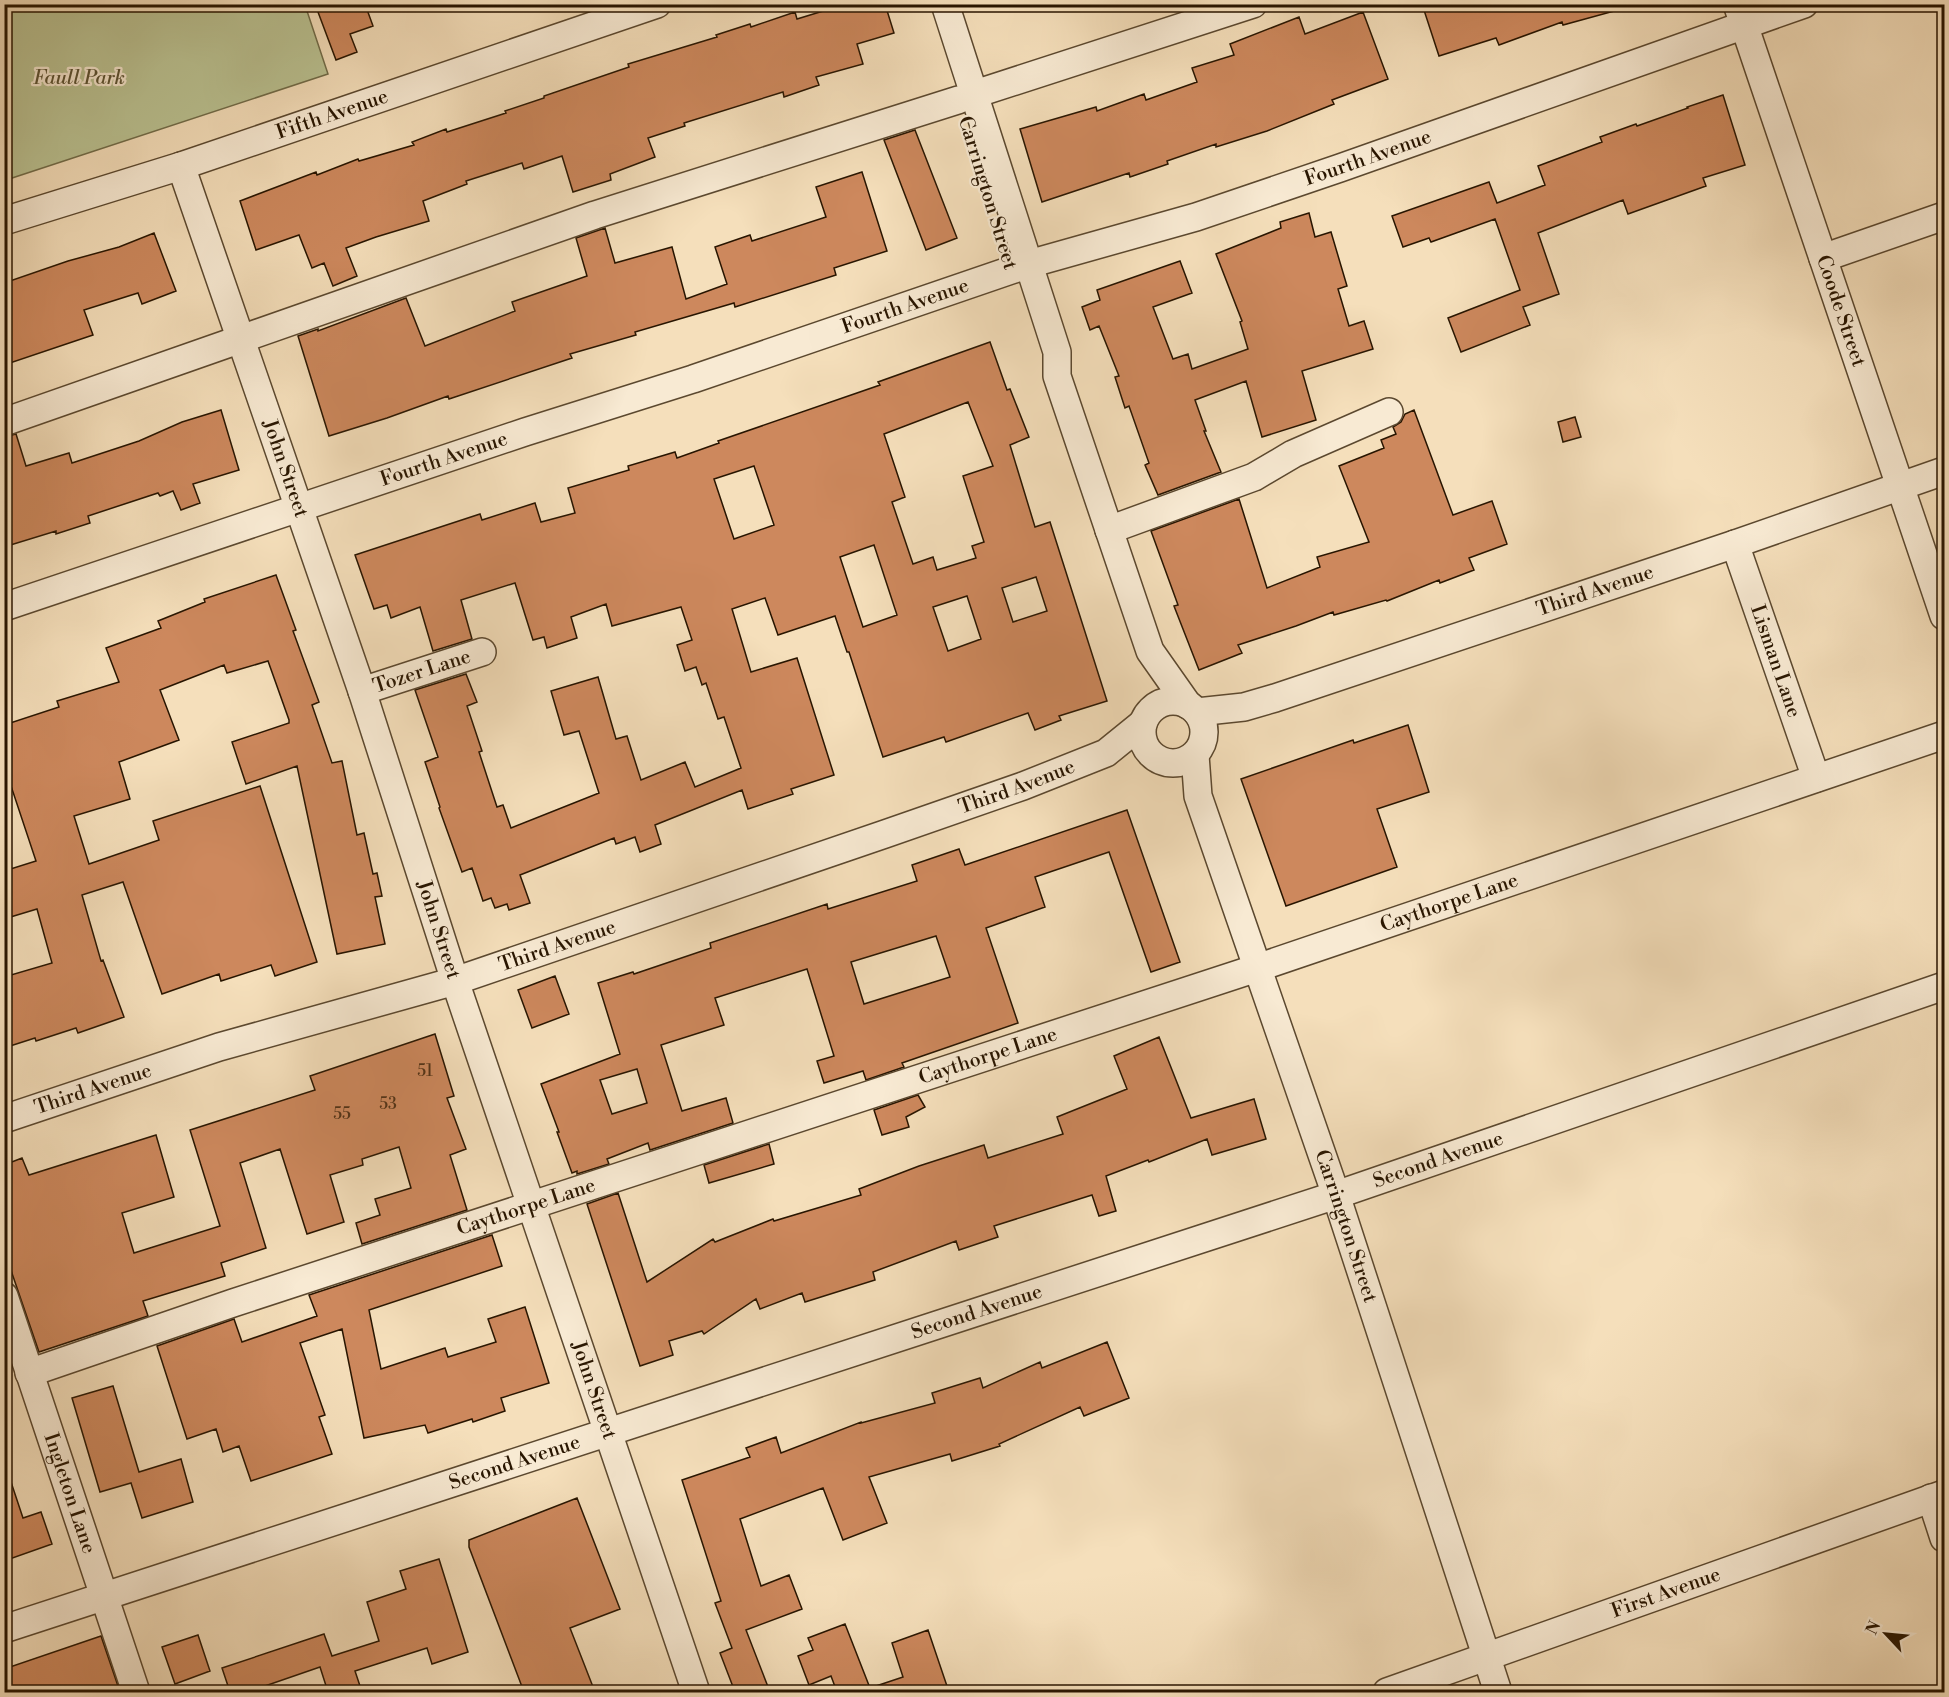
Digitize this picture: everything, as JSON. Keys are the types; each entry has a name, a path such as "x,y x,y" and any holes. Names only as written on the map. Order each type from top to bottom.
{"street":[{"name":"Fifth Avenue","path":"4,221 181,166 657,4"},
{"name":"Carrington Street","path":"925,4 966,97"},
{"name":"Carrington Street","path":"945,4 966,97 1020,267 1042,361 1057,376 1150,651 1196,726 1198,796 1336,1195 1498,1692"},
{"path":"4,422 595,215 1253,4"},
{"name":"Fourth Avenue","path":"4,607 556,421 693,379 1020,267 1196,217 1340,168 1741,15 1804,4"},
{"name":"Coode Street","path":"1741,15 1944,616"},
{"name":"John Street","path":"181,166 362,691 455,981 696,1692"},
{"path":"1823,258 1944,216"},
{"path":"1109,530 1254,477 1293,454 1389,412"},
{"name":"Third Avenue","path":"1196,726 1244,707 1735,544 1944,471"},
{"name":"Lisman Lane","path":"1735,544 1816,778"},
{"name":"Carrington Street","path":"1146,718 1150,651"},
{"name":"Tozer Lane","path":"362,691 482,652"},
{"path":"1180,702 1196,726 1186,761 1176,764 1157,758 1144,744 1142,733 1146,718 1162,703 1180,702"},
{"name":"Third Avenue","path":"4,1119 219,1047 455,981 1023,786 1106,753 1146,718"},
{"name":"Caythorpe Lane","path":"29,1373 768,1126 1257,968 1944,735"},
{"name":"Third Avenue","path":"1106,753 1157,758"},
{"name":"Carrington Street","path":"1157,758 1198,796"},
{"name":"Second Avenue","path":"4,1629 1336,1195 1944,986"},
{"name":"Ingleton Lane","path":"4,1296 136,1692"},
{"path":"1938,1496 1944,1538"},
{"name":"First Avenue","path":"1387,1692 1938,1496"}],"green space":[{"name":"Faull Park","path":"4,5 305,5 328,74 6,180 4,175"}],"building":[{"path":"315,4 365,4 373,26 350,34 357,52 336,60"},
{"path":"846,4 885,4 894,33 857,44 863,64 816,77 819,85 784,97 783,92 684,123 685,126 648,138 655,157 610,174 611,180 573,192 562,156 524,169 522,163 466,181 467,184 423,201 429,221 346,248 357,276 333,286 324,263 312,268 299,235 256,250 240,201 316,172 317,175 358,159 359,161 414,145 412,142 446,129 447,132 506,113 505,111 544,98 544,96 629,67 628,64 717,37 716,35 750,24 751,27 795,12 797,19"},
{"path":"1422,4 1617,4 1618,10 1563,25 1562,22 1499,45 1496,38 1439,56"},
{"path":"1363,12 1388,79 1332,100 1334,104 1267,131 1216,147 1216,144 1130,177 1129,173 1042,202 1020,129 1096,107 1097,111 1144,94 1146,100 1197,82 1192,68 1234,55 1230,44 1299,17 1305,34"},
{"path":"1723,95 1745,165 1703,178 1706,186 1628,214 1623,200 1538,233 1559,294 1523,307 1530,325 1461,352 1448,318 1520,290 1495,219 1431,242 1429,238 1403,247 1392,216 1489,182 1497,203 1545,185 1538,166 1602,142 1600,137"},
{"path":"915,130 957,238 926,250 884,140"},
{"path":"862,172 887,251 834,268 836,275 735,307 734,303 635,332 636,335 570,354 572,358 329,436 298,336 318,329 318,331 406,298 425,346 515,311 512,302 587,276 576,238 605,228 615,263 672,247 686,299 727,284 715,247 750,235 752,241 826,217 816,187"},
{"path":"1309,213 1315,237 1331,232 1347,286 1338,289 1349,326 1364,321 1373,349 1302,371 1316,420 1262,437 1246,381 1195,400 1206,431 1204,431 1221,472 1158,495 1145,465 1149,463 1129,406 1125,408 1115,377 1119,376 1099,326 1090,330 1082,307 1100,300 1097,290 1180,261 1192,293 1153,307 1173,359 1188,354 1192,369 1248,349 1240,322 1242,321 1216,254 1281,228 1280,222"},
{"path":"154,233 176,291 142,304 138,293 84,310 93,335 4,365 4,283 68,261 119,247"},
{"path":"990,342 1007,390 1010,389 1029,437 1010,445 1035,527 1050,522 1107,701 1059,716 1061,720 1035,730 1028,713 946,742 944,737 883,757 835,616 778,635 765,598 732,609 751,672 797,658 834,775 791,789 793,794 748,809 742,790 655,825 661,844 640,852 635,837 616,844 614,838 520,875 530,903 509,910 507,904 495,908 491,898 483,901 472,868 462,872 439,808 425,762 438,757 415,690 466,674 477,702 467,706 482,751 479,752 497,807 503,805 511,828 599,793 579,731 564,735 551,691 598,677 616,739 627,736 641,780 685,762 695,787 741,768 724,717 718,719 706,683 702,685 696,667 685,671 677,645 692,640 681,607 612,626 606,604 571,617 577,638 547,648 544,637 533,640 515,583 461,600 472,639 433,651 420,607 391,618 387,605 374,609 355,555 480,514 482,520 535,503 541,522 575,513 568,488 629,470 628,466 675,452 677,458 719,443 718,441 880,385 878,382","holes":["968,402 993,466 963,476 984,542 972,546 976,558 937,570 933,557 913,564 892,502 905,497 884,434","754,466 774,525 734,539 714,479","874,545 897,615 863,627 840,557","1036,577 1047,611 1013,622 1002,588","967,596 981,639 948,651 933,607"]},
{"path":"221,410 239,470 193,484 200,503 181,510 173,491 160,496 158,493 88,516 90,523 4,547 4,437 16,434 26,466 69,453 72,463"},
{"path":"1414,410 1453,515 1492,501 1507,544 1469,558 1474,570 1440,583 1439,580 1387,601 1334,615 1333,612 1238,645 1242,653 1199,670 1174,606 1178,605 1151,531 1239,499 1267,588 1320,567 1317,557 1369,542 1339,466 1384,448 1381,440 1396,434 1393,427 1401,422 1405,414"},
{"path":"1575,417 1581,437 1563,442 1558,422"},
{"path":"276,575 296,630 293,631 319,702 312,705 332,763 342,761 357,835 364,833 373,874 377,873 382,896 375,897 385,944 337,954 297,766 246,784 232,742 289,723 268,661 227,673 224,665 160,690 179,740 119,762 130,799 74,816 89,864 159,840 153,821 260,786 317,962 275,976 271,965 221,981 219,974 162,994 123,882 82,895 101,961 103,960 124,1017 78,1033 76,1028 36,1041 35,1038 4,1048 4,977 52,963 37,909 4,919 4,871 36,861 4,765 4,725 59,707 57,701 119,682 106,648 161,628 158,621 205,602 204,599"},
{"path":"1408,725 1429,792 1377,809 1397,867 1286,906 1241,779 1353,740 1354,743"},
{"path":"1127,810 1180,962 1151,972 1109,852 1035,877 1045,907 986,928 1018,1023 902,1063 904,1067 866,1080 863,1071 824,1083 817,1061 834,1056 807,969 715,998 724,1025 661,1045 682,1111 726,1098 733,1123 650,1150 648,1143 607,1159 609,1164 577,1174 577,1171 572,1173 541,1084 620,1054 598,983 633,972 634,974 711,948 710,943 827,904 828,909 917,881 912,865 959,849 965,865","holes":["936,936 950,977 864,1004 851,962","637,1069 647,1103 612,1114 600,1080"]},
{"path":"555,976 569,1014 532,1028 518,990"},
{"path":"435,1034 454,1096 447,1098 466,1149 450,1155 467,1210 362,1244 356,1223 380,1215 375,1199 411,1188 399,1147 362,1159 363,1165 330,1175 344,1222 307,1234 280,1149 240,1163 266,1248 221,1263 225,1276 143,1301 148,1316 39,1352 4,1250 4,1165 22,1158 29,1175 156,1135 174,1197 122,1213 134,1253 220,1226 190,1130 315,1090 310,1076"},
{"path":"1159,1037 1191,1118 1254,1099 1266,1139 1212,1155 1207,1139 1106,1176 1116,1211 1099,1216 1092,1195 994,1226 998,1237 959,1250 956,1241 873,1272 875,1280 805,1302 802,1293 760,1309 756,1299 704,1334 702,1331 669,1341 673,1355 640,1366 587,1204 618,1193 647,1282 713,1239 715,1242 773,1219 774,1221 861,1195 859,1189 984,1145 988,1158 1063,1134 1057,1117 1127,1089 1114,1056"},
{"path":"918,1095 925,1107 906,1117 909,1127 882,1135 874,1110"},
{"path":"769,1144 774,1164 709,1183 704,1165"},
{"path":"492,1235 502,1266 369,1310 381,1369 445,1348 448,1357 496,1342 488,1319 525,1307 549,1383 501,1398 505,1411 473,1422 472,1419 428,1433 425,1425 364,1438 342,1329 300,1343 325,1415 319,1417 332,1454 251,1481 239,1446 223,1452 216,1429 187,1439 157,1346 234,1319 242,1342 317,1316 309,1295"},
{"path":"1107,1342 1129,1398 1084,1416 1080,1407 999,1444 1000,1446 952,1461 950,1454 869,1477 887,1523 843,1540 823,1488 740,1519 761,1586 789,1575 802,1609 746,1630 770,1692 735,1692 720,1653 732,1648 715,1603 721,1601 682,1480 750,1457 746,1448 776,1437 781,1453 861,1422 935,1403 932,1393 980,1378 983,1388 1040,1362 1042,1368"},
{"path":"113,1386 139,1472 181,1459 193,1502 142,1518 131,1483 100,1492 72,1398"},
{"path":"4,1473 8,1473 23,1518 41,1512 52,1544 4,1561"},
{"path":"577,1498 620,1609 570,1628 595,1692 524,1692 469,1547 469,1540"},
{"path":"439,1559 468,1652 432,1664 427,1648 355,1671 362,1692 328,1692 320,1667 262,1687 263,1692 230,1692 222,1668 324,1634 332,1656 379,1641 367,1602 406,1589 400,1571"},
{"path":"845,1624 870,1688 903,1677 892,1643 928,1630 949,1692 837,1692 831,1676 809,1685 798,1656 813,1650 808,1638"},
{"path":"198,1635 210,1671 175,1684 162,1647"},
{"path":"101,1636 120,1692 4,1692 4,1669"}]}
